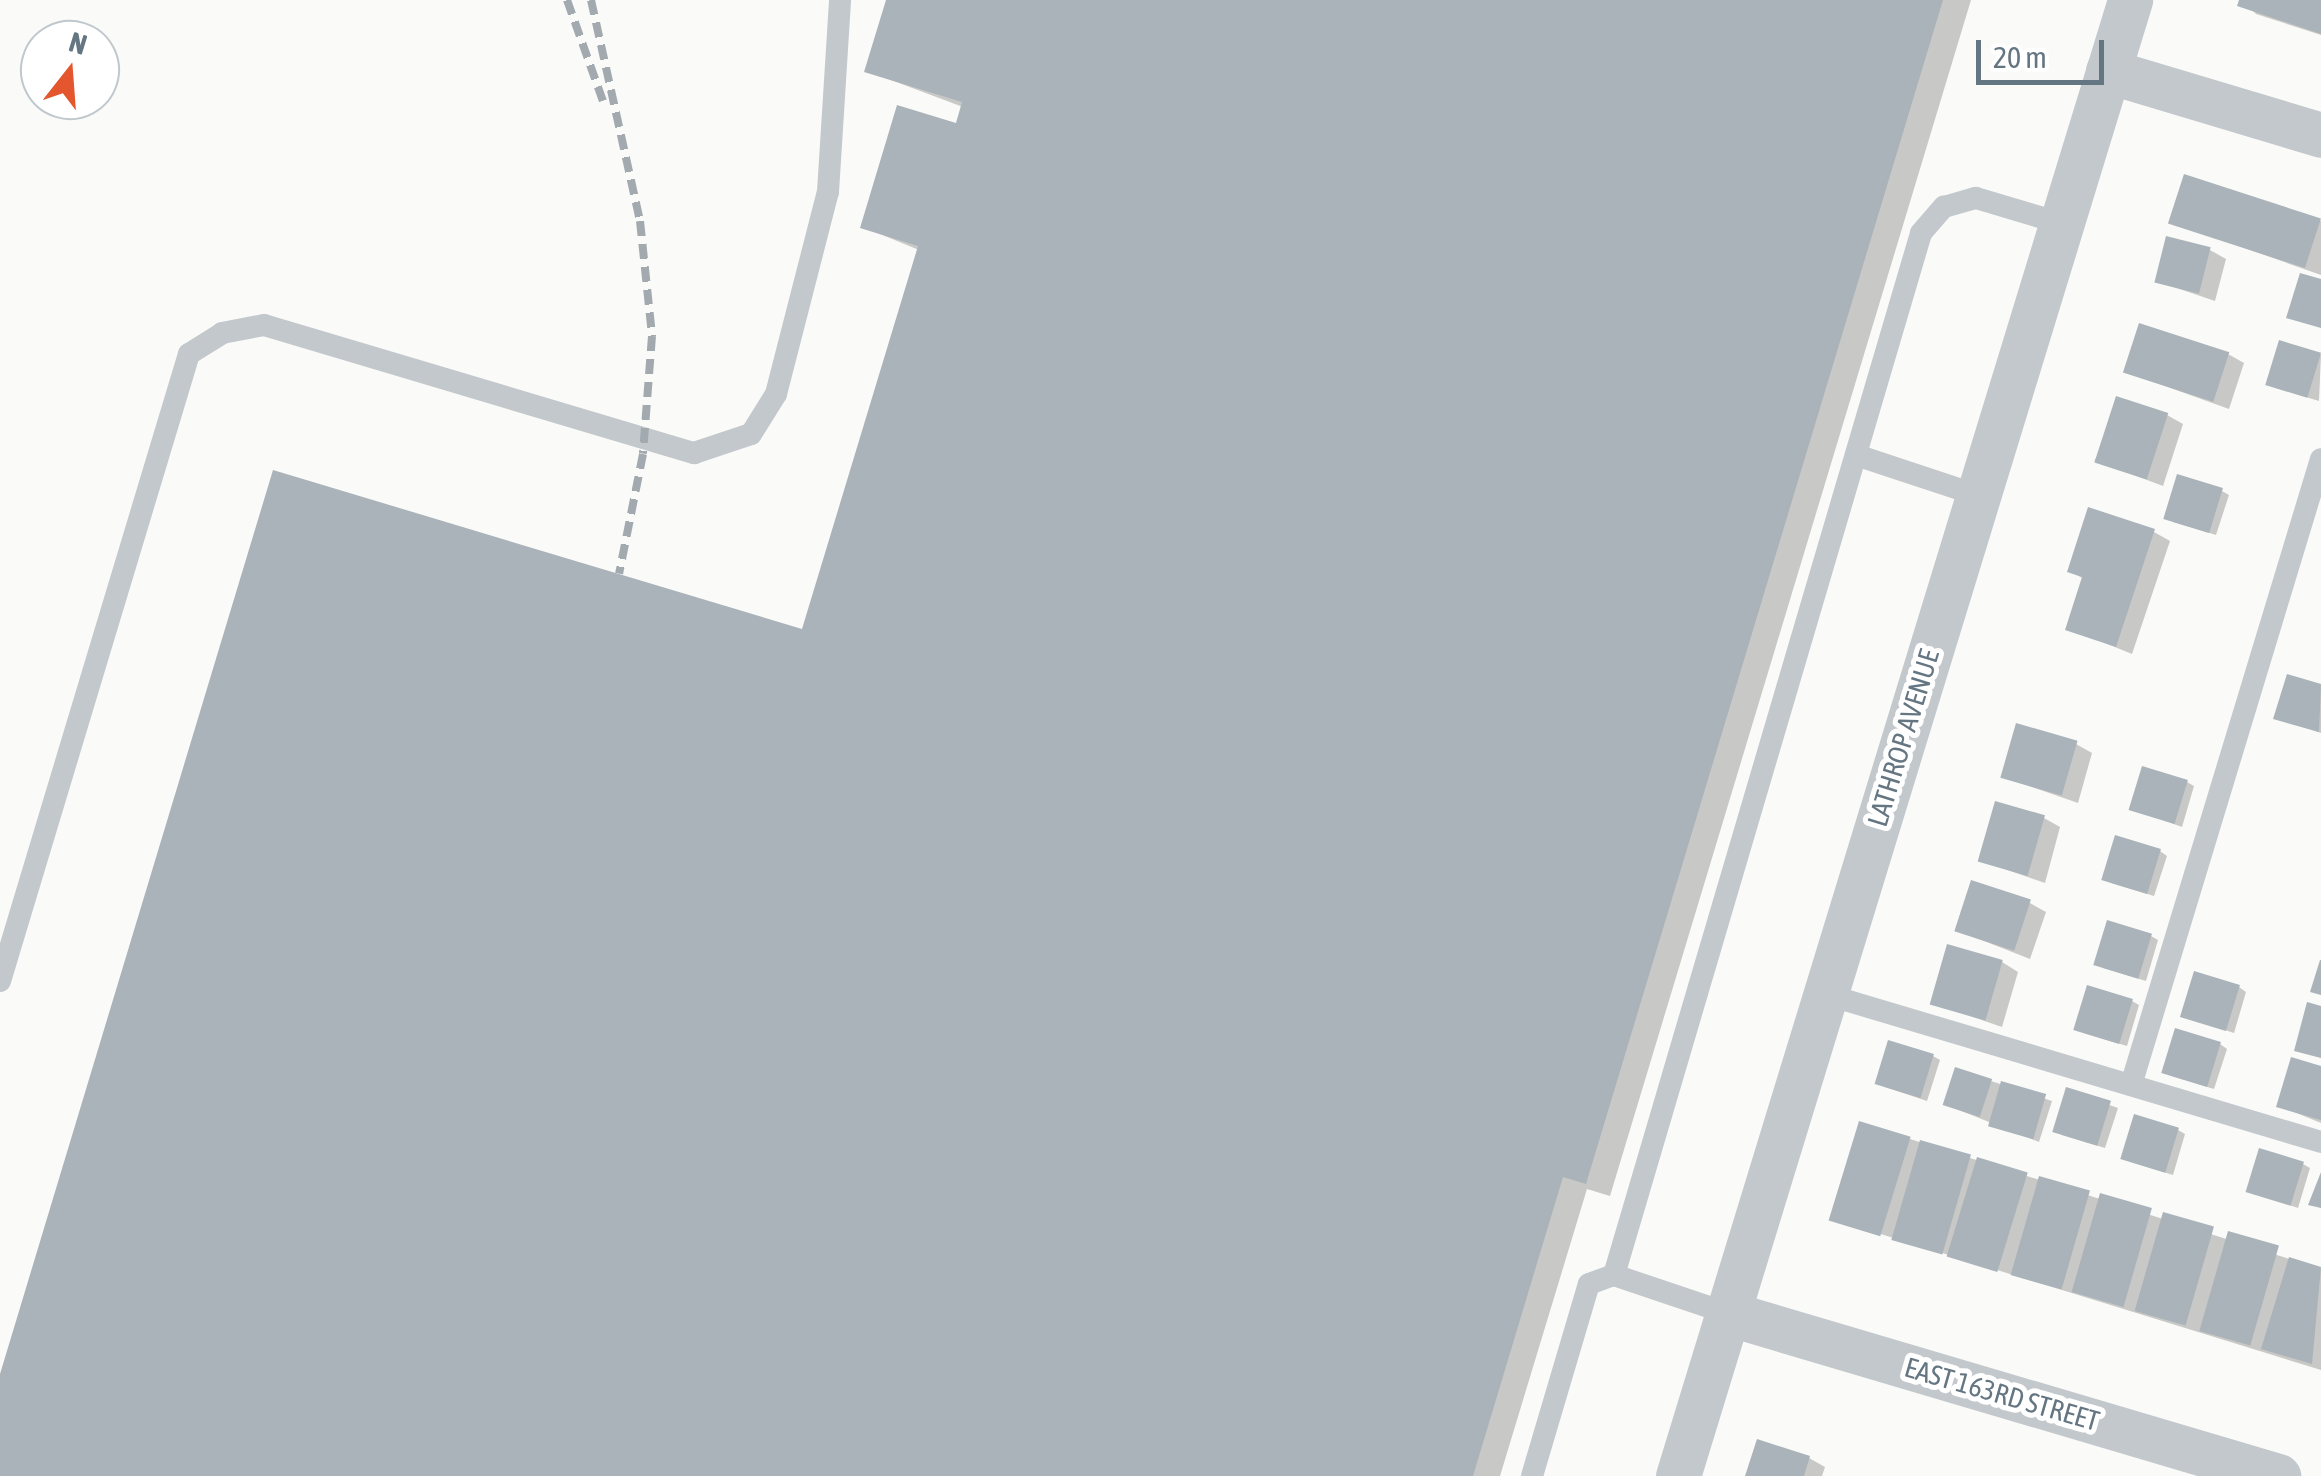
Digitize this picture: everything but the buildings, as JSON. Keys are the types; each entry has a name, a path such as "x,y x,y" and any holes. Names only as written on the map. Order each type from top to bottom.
{"street":[{"name":"LATHROP AVENUE","path":"1678,1476 2130,0"},
{"path":"2108,71 2321,136"},
{"name":"EAST 163RD STREET","path":"1727,1313 2278,1476"}],"lane":[{"path":"0,981 189,354 222,333 264,325 694,453 750,434 776,394 828,192 840,0"},
{"path":"1614,1275 1921,233 1944,207 1976,198 2060,223"},
{"path":"1856,456 1978,495"},
{"path":"2131,1085 2321,458"},
{"path":"1826,994 2321,1142"},
{"path":"1532,1476 1590,1284 1614,1275 1727,1313"}],"railway":[{"path":"567,0 603,101"},
{"path":"591,0 640,221 652,336 643,454 619,574"}]}
